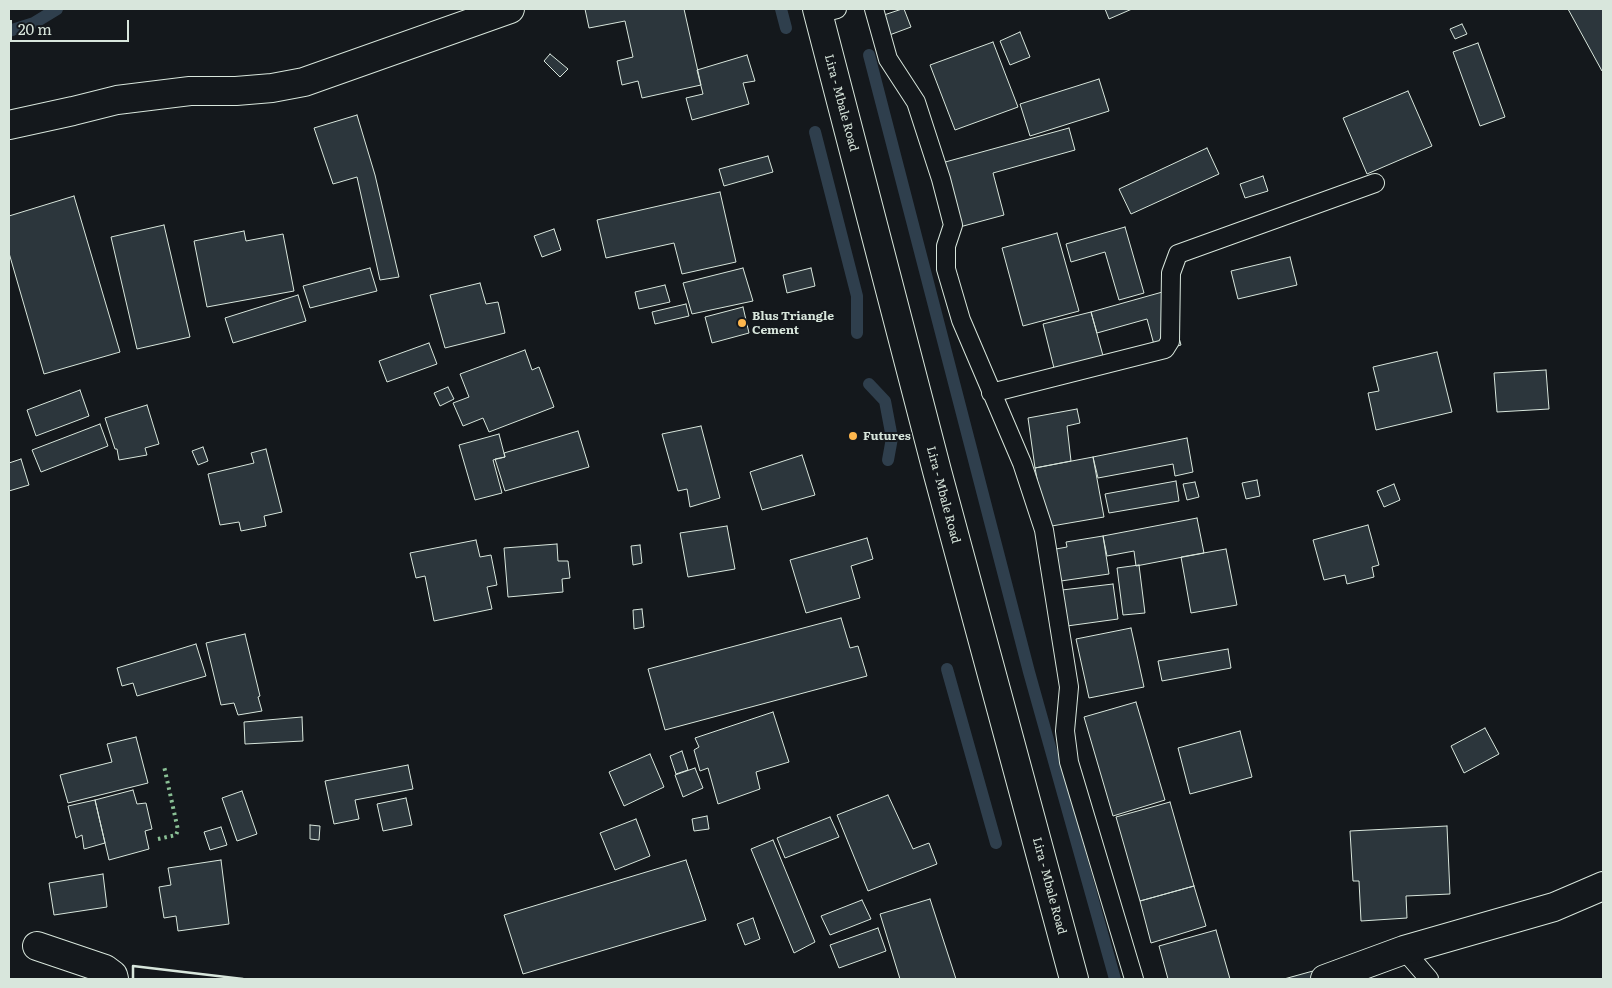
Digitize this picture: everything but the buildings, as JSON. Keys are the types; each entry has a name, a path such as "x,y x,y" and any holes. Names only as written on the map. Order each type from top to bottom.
{"main road":[{"path":"9,125 73,112 117,100 190,91 236,91 272,88 304,82 510,9"},
{"name":"Lira - Mbale Road","path":"824,10 939,481 1074,979"},
{"path":"1325,979 1404,950 1554,906 1603,886"},
{"path":"37,946 105,969 113,975 114,979"}],"lane":[{"path":"874,9 888,59 916,102 941,179 953,225 946,246 946,269 961,320 1022,463 1044,530 1069,686 1066,731 1069,762 1134,979"},
{"path":"991,393 1165,349 1170,341 1171,273 1178,254 1375,183"},
{"path":"1404,950 1428,979"}],"waterway":[{"path":"9,31 34,23 57,9"},
{"path":"781,9 786,28"},
{"path":"869,55 1029,672 1115,979"},
{"path":"815,132 857,296 857,333"},
{"path":"869,384 885,401 892,438 888,460"},
{"path":"947,669 996,843"}],"hedge":[{"path":"158,839 176,835 178,830 164,766"}],"wall":[{"path":"133,979 133,966 243,979"}],"place":[{"name":"Blus Triangle Cement","path":"742,323"},
{"name":"Futures","path":"853,436"}]}
